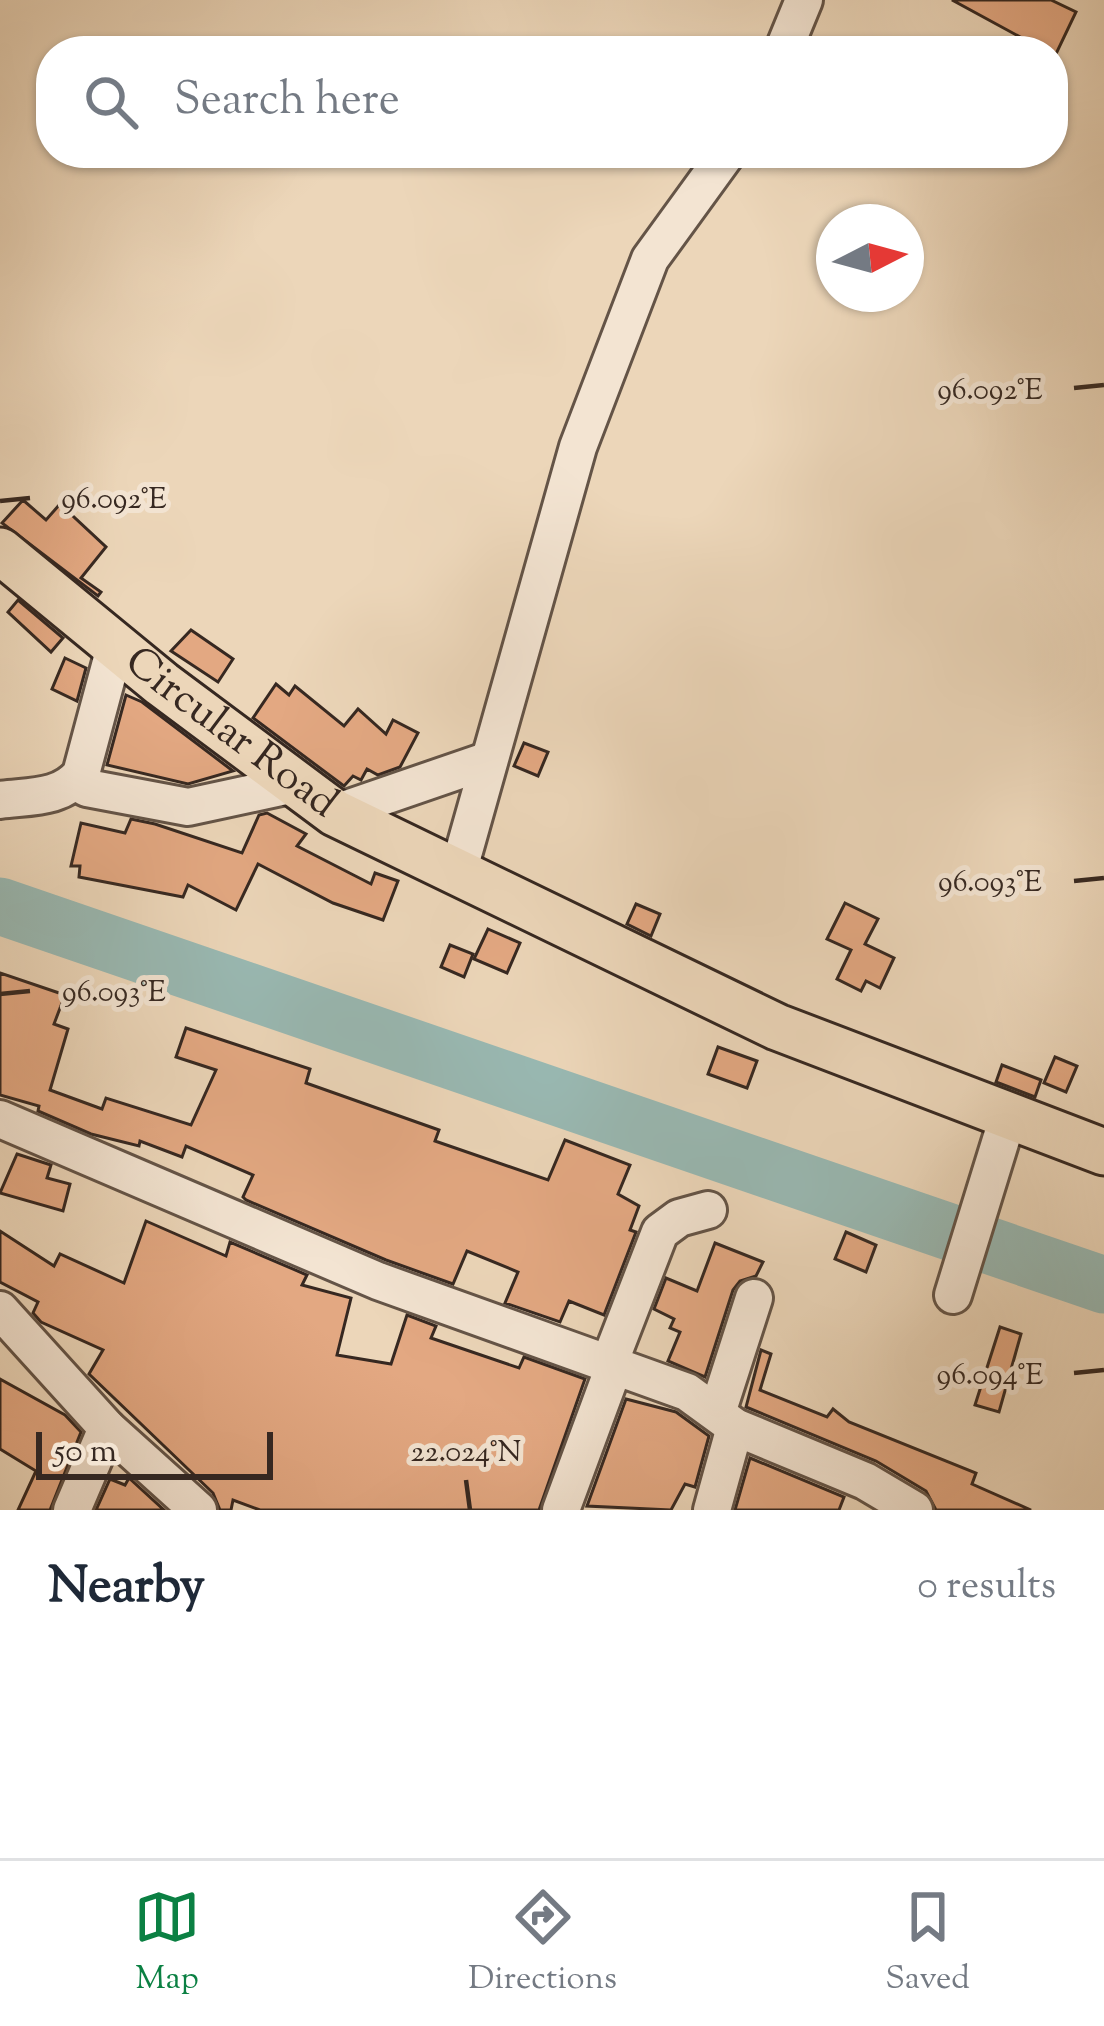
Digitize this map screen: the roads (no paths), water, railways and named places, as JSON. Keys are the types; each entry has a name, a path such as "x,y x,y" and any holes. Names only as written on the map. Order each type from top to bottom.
{"main road":[{"name":"Circular Road","path":"0,551 115,647 335,813 777,1027 1104,1152"}],"street":[{"path":"789,36 804,0"},
{"path":"468,881 489,760 578,447 650,259 716,168"},
{"path":"0,800 50,794 75,781 115,647"},
{"path":"335,813 489,760"},
{"path":"75,781 87,788 188,807 295,784"},
{"path":"952,1295 1008,1117"},
{"path":"0,1119 378,1281 687,1392 726,1420 858,1495 914,1510"},
{"path":"561,1510 660,1232 679,1218 708,1210"},
{"path":"712,1510 726,1420 754,1298"},
{"path":"0,1310 106,1428 198,1510"},
{"path":"72,1510 106,1428"}],"waterway":[{"path":"0,906 1104,1285"}]}
